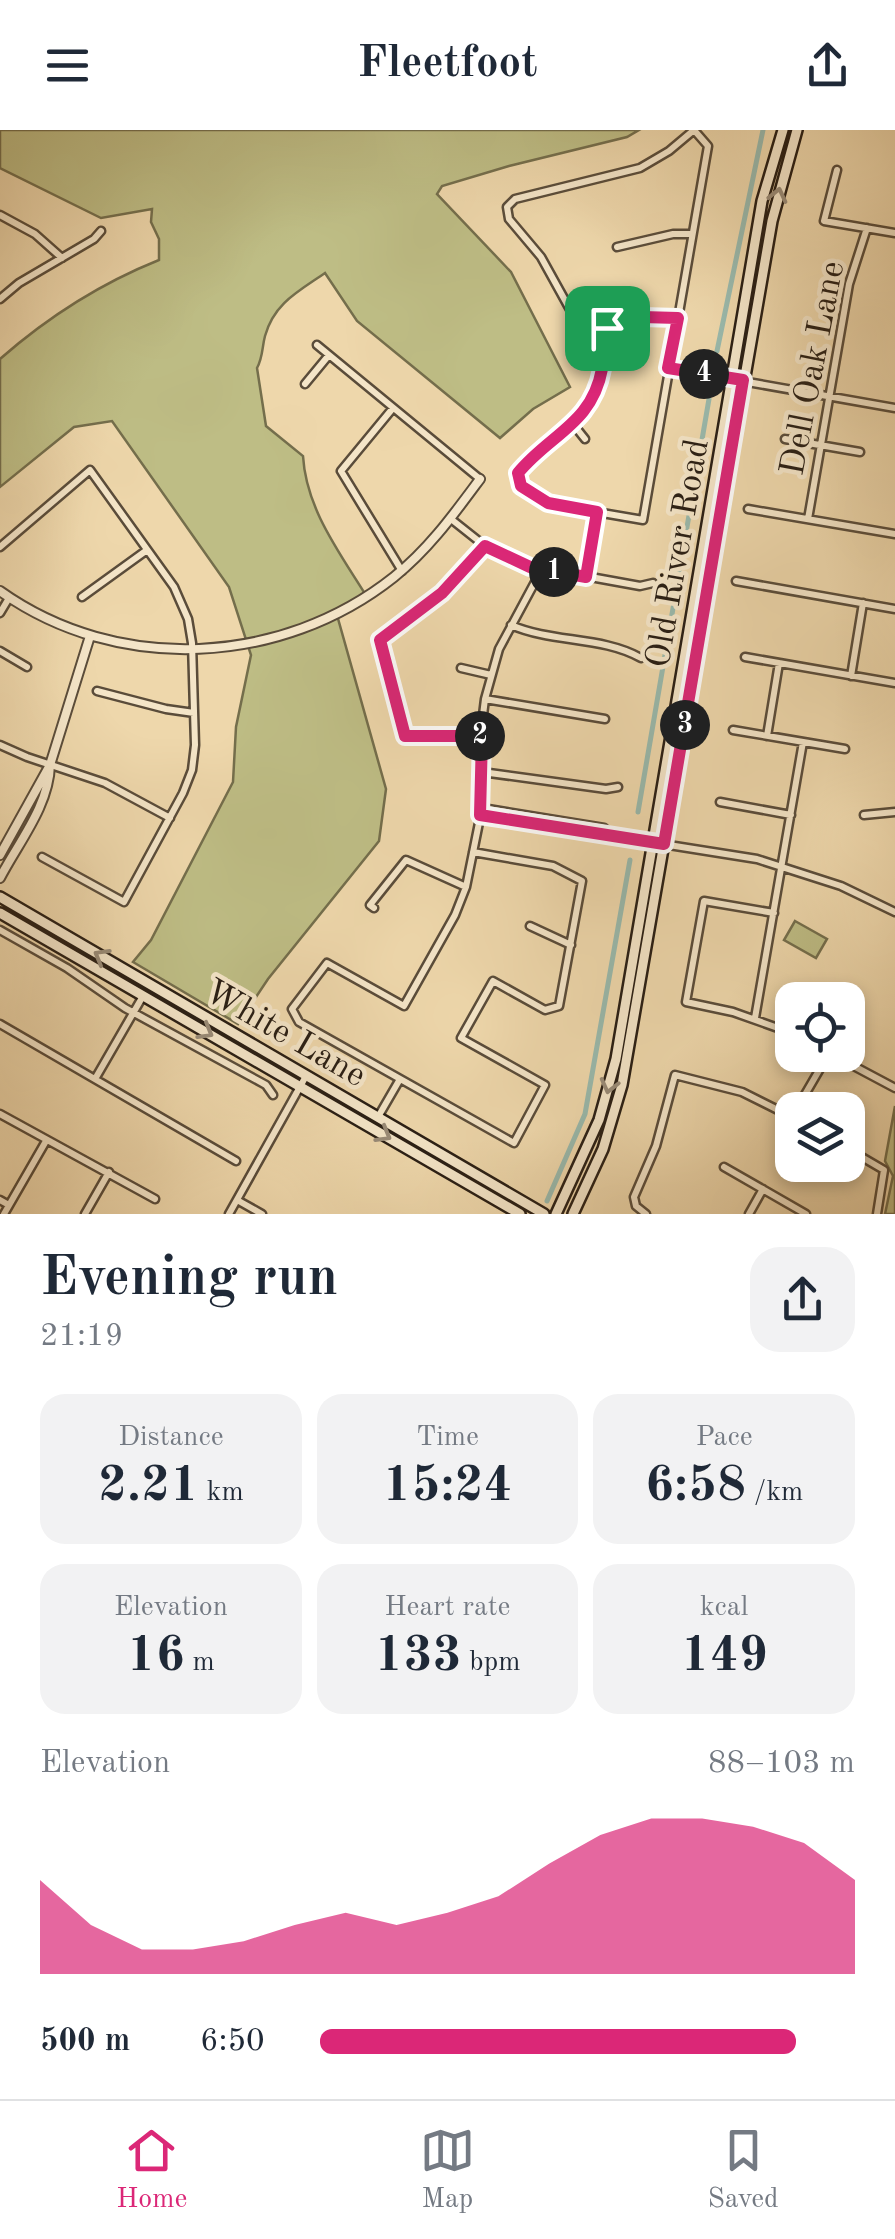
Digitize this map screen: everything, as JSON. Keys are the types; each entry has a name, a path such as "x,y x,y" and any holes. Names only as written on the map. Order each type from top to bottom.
{"main road":[{"name":"Old River Road","path":"573,1214 604,1149 622,1086 738,380 762,202 783,130"},
{"name":"Old River Road","path":"738,380 775,205 797,130"},
{"name":"Old River Road","path":"556,1214 586,1153 606,1098 659,843"},
{"name":"White Lane","path":"0,898 544,1214"},
{"name":"White Lane","path":"0,913 520,1214"},
{"path":"143,996 150,992 182,1009 191,1009"},
{"path":"414,1153 423,1149 452,1160"}],"street":[{"path":"694,130 708,146 643,520 548,503 521,486 520,469 573,424 593,401 602,369 541,256 507,216 507,207 515,199 640,168 670,151 694,130"},
{"path":"837,170 824,221 895,233"},
{"path":"0,215 35,234 62,258"},
{"name":"Dell Oak Lane","path":"808,519 848,284 867,228"},
{"path":"0,299 94,239 100,231"},
{"path":"616,247 673,234 692,234"},
{"path":"586,338 630,319 678,318"},
{"path":"0,592 47,619 90,636 147,648 192,650 248,644 309,627 360,601 402,571 451,519 480,479 318,345"},
{"path":"305,384 329,354"},
{"path":"668,368 895,408"},
{"path":"393,407 341,471 402,571"},
{"path":"573,424 585,439"},
{"path":"786,439 860,452"},
{"path":"0,547 90,470 180,598 190,627 192,770 124,902 42,857"},
{"path":"748,509 895,534"},
{"path":"586,577 597,512"},
{"path":"451,519 485,546 519,564 640,586 654,583"},
{"path":"482,736 405,736 380,640 442,593 485,546"},
{"path":"82,597 147,550"},
{"path":"473,852 553,866 582,881 561,1002 552,1010 543,1010 493,981 461,1038 545,1086 514,1143 298,1022 292,1013 326,962 404,1006 455,915 466,887 481,811 485,699 499,648 542,569"},
{"path":"736,581 895,608"},
{"path":"0,613 9,598"},
{"path":"851,676 863,603"},
{"path":"511,625 546,637 627,650 640,658"},
{"path":"0,855 50,765 90,636"},
{"path":"0,652 28,667"},
{"path":"746,658 895,683"},
{"path":"767,736 779,663"},
{"path":"461,668 491,676"},
{"path":"97,692 194,713"},
{"path":"485,699 605,719"},
{"path":"733,730 846,749"},
{"path":"756,1018 803,742"},
{"path":"0,745 105,783 170,818"},
{"path":"0,878 40,804 50,778 50,765"},
{"path":"482,772 606,789 618,787"},
{"path":"720,802 790,814"},
{"path":"481,811 602,836 607,831 782,865 842,886 895,912"},
{"path":"864,815 895,812"},
{"path":"374,908 370,905 406,860 466,887"},
{"path":"774,913 704,901 686,1002 775,1026"},
{"path":"530,926 571,945"},
{"path":"0,930 67,968 133,1013 266,1085 274,1094"},
{"path":"95,1079 143,996"},
{"path":"0,1024 236,1161"},
{"path":"863,1072 895,1088"},
{"path":"646,1214 636,1206 634,1197 656,1146 675,1075 742,1092 775,1107"},
{"path":"228,1214 306,1076"},
{"path":"378,1118 400,1079"},
{"path":"0,1114 154,1199"},
{"path":"4,1214 46,1140"},
{"path":"865,1159 884,1170 877,1214"},
{"path":"724,1167 806,1214"},
{"path":"84,1214 109,1172"},
{"path":"748,1214 763,1189"},
{"path":"0,1200 9,1205"},
{"path":"237,1200 262,1214"}],"shaded area":[{"path":"0,130 639,130 627,137 442,186 437,194 511,272 570,387 533,409 500,438 357,321 325,273 289,299 269,325 257,368 266,426 303,456 317,512 367,597 337,615 386,789 379,841 268,979 238,1024 133,962 151,940 233,782 236,727 251,655 229,587 112,421 74,427 0,487 0,359 75,302 159,260 152,209 101,218 0,168"},
{"path":"795,921 827,939 816,958 784,940"},
{"path":"895,1106 895,1214 885,1214 893,1176 885,1161"}],"waterway":[{"path":"717,351 763,130"},
{"path":"638,812 709,399"},
{"path":"547,1201 585,1114 630,860"}],"route":[{"path":"642,317 678,318 668,368 743,380 664,844 480,815 482,736 405,736 380,640 442,593 485,546 530,567 586,577 597,512 548,503 521,486 518,473 582,416 593,401 602,369 586,338 607,328 642,317"}]}
